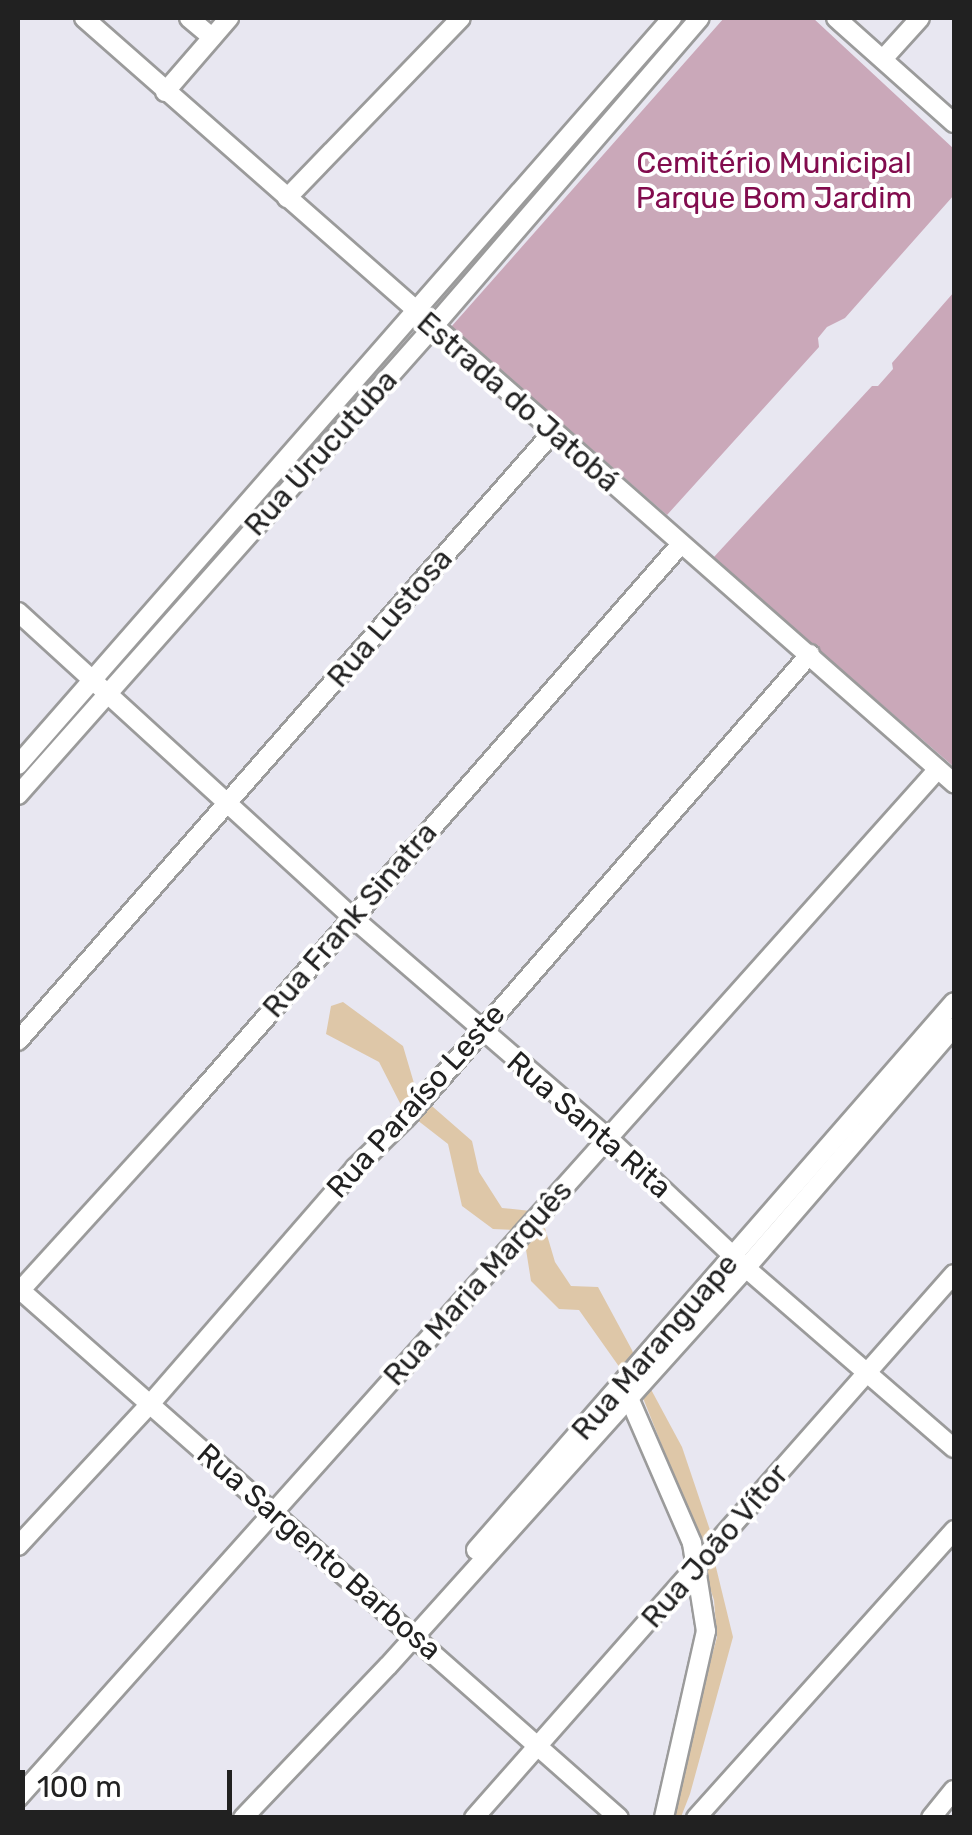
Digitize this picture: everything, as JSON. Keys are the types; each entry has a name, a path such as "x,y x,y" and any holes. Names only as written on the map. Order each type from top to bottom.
{"street":[{"name":"Estrada do Jatobá","path":"84,18 954,784"},
{"path":"190,18 212,37"},
{"path":"164,92 229,18"},
{"path":"287,198 461,18"},
{"name":"Rua Urucutuba","path":"18,765 672,18"},
{"name":"Rua Urucutuba","path":"18,795 700,18"},
{"path":"836,18 954,123"},
{"path":"882,58 920,18"},
{"name":"Rua Lustosa","path":"18,1041 552,432"},
{"name":"Rua Frank Sinatra","path":"18,1290 680,544"},
{"name":"Rua Santa Rita","path":"18,612 352,918 608,1138 740,1262 954,1448"},
{"name":"Rua Paraíso Leste","path":"18,1546 151,1402 356,1168 407,1117 810,654"},
{"name":"Rua Maria Marquês","path":"18,1798 938,769"},
{"name":"Rua Maranguape","path":"412,1631 630,1398 954,1002"},
{"name":"Rua Maranguape","path":"243,1818 954,1027"},
{"name":"Rua João Vítor","path":"474,1818 954,1274"},
{"name":"Rua Sargento Barbosa","path":"18,1290 412,1631 619,1818"},
{"path":"630,1398 676,1497 697,1566 704,1642 664,1818"},
{"path":"696,1818 954,1530"},
{"path":"931,1818 954,1790"}],"green space":[{"name":"Cemitério Municipal Parque Bom Jardim","path":"724,18 813,18 954,149 954,195 845,318 827,327 818,338 819,347 667,515 451,327"},
{"name":"Cemitério Municipal Parque Bom Jardim","path":"954,292 954,767 713,558 872,386 878,386 893,369 892,363"}],"shaded area":[{"path":"343,1002 403,1046 416,1090 402,1107 379,1062 326,1034 331,1006"},
{"path":"425,1100 472,1141 479,1172 502,1208 531,1211 514,1230 493,1229 462,1206 448,1144 412,1116"},
{"path":"542,1218 555,1262 571,1286 598,1287 632,1350 636,1361 625,1375 579,1310 559,1309 531,1281 524,1237"},
{"path":"647,1382 682,1447 712,1536 702,1546 641,1393"},
{"path":"713,1555 733,1637 690,1794 681,1817 668,1818 717,1637 714,1600 702,1565"}]}
